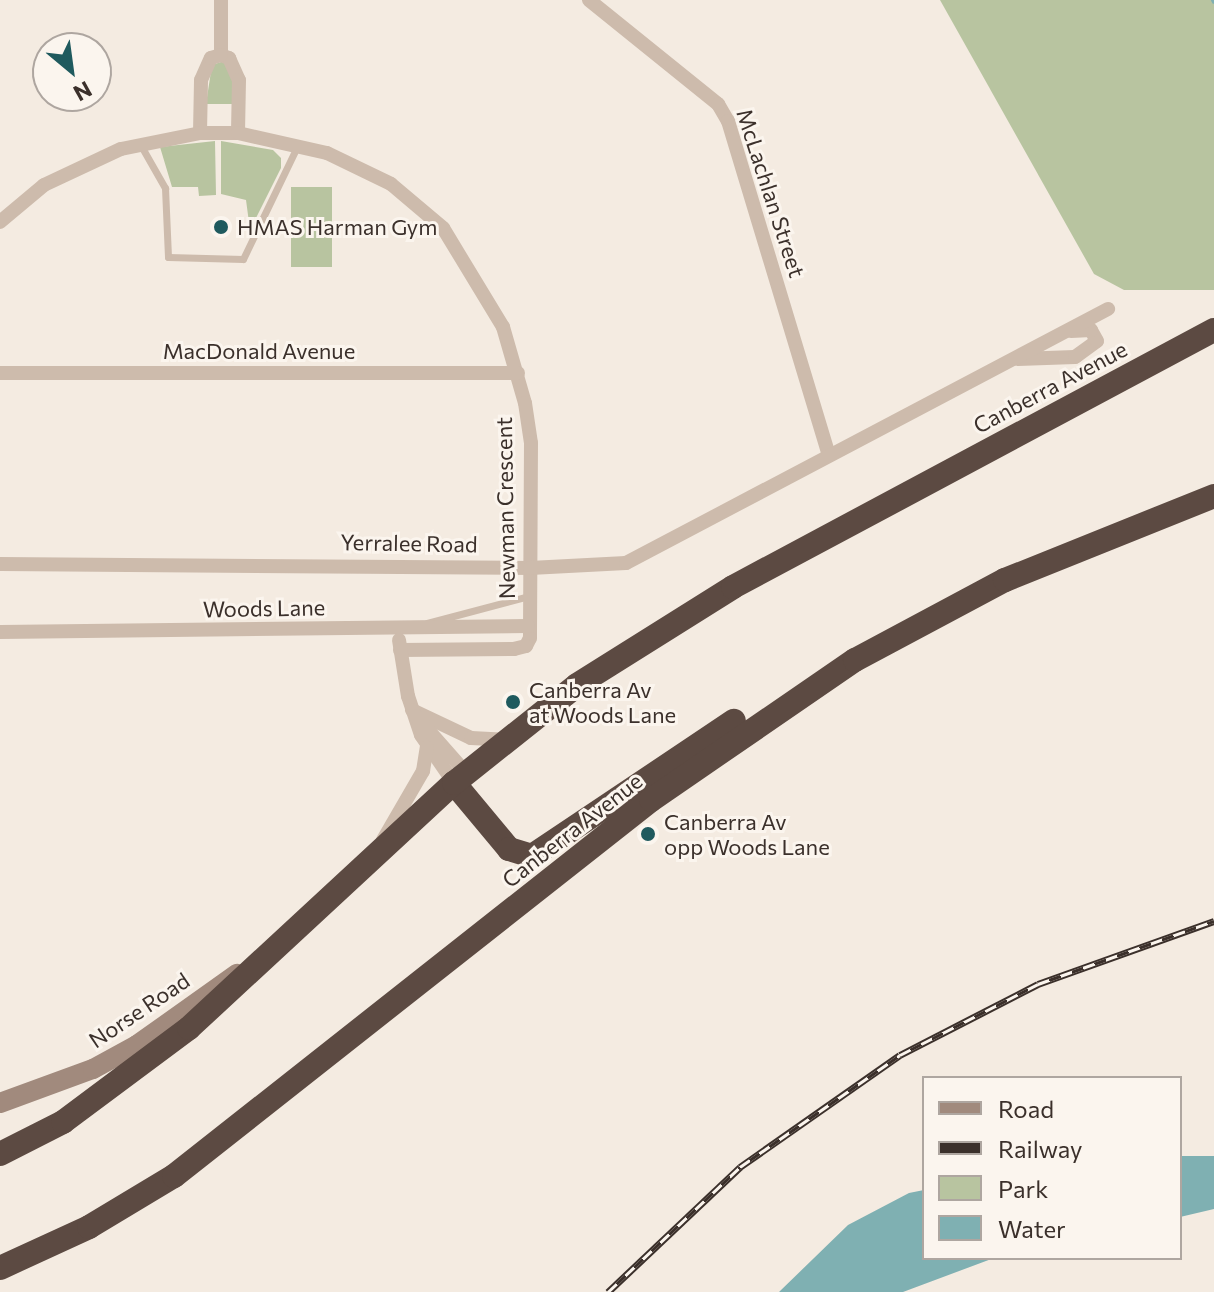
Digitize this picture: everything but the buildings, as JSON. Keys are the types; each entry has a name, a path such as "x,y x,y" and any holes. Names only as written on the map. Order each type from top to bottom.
{"highway":[{"name":"Canberra Avenue","path":"0,1154 63,1122 121,1082 189,1028 254,962 460,778 577,685 733,587 1214,330"},
{"name":"Canberra Avenue","path":"0,1268 89,1227 174,1176 738,737 927,618 1057,556 1214,496"},
{"path":"527,856 547,849 771,698 927,618"},
{"path":"460,778 527,856 526,899"}],"main road":[{"name":"Norse Road","path":"0,1103 93,1069 137,1045 254,962"}],"street":[{"path":"221,0 221,55"},
{"name":"McLachlan Street","path":"589,0 718,104 728,121 829,455"},
{"path":"200,133 201,80 211,58 221,55 229,58 239,80 238,133"},
{"name":"Newman Crescent","path":"0,222 44,185 86,162 140,144 200,133 238,133 327,153 391,184 443,228 485,290 518,373 531,443 529,641 518,649 400,650"},
{"name":"Yerralee Road","path":"0,564 530,568 626,563 1108,309"},
{"name":"Yerralee Road","path":"1008,362 1075,357 1097,341 1091,330 1063,332"},
{"name":"MacDonald Avenue","path":"0,373 518,373"},
{"name":"Woods Lane","path":"0,632 528,626"},
{"path":"397,628 414,713 427,747 460,778"},
{"path":"414,713 471,738 505,740"},
{"path":"414,713 460,778"},
{"path":"375,854 423,771 427,747"}],"lane":[{"path":"140,144 165,188 168,257 243,259 298,145"},
{"path":"418,628 446,614 529,596"}],"green space":[{"path":"940,0 1214,0 1214,290 1124,290 1094,274"},
{"path":"224,61 233,77 233,104 206,104 212,65"},
{"path":"215,141 216,195 199,196 198,187 172,187 160,147"},
{"path":"221,141 273,150 281,158 281,168 250,230 246,200 221,194"},
{"path":"291,187 332,187 332,267 291,267"}],"water":[{"path":"1182,1156 1214,1156 1214,1209 1182,1217"},
{"path":"922,1190 922,1260 989,1260 903,1292 779,1292 848,1225 909,1193"}],"railway":[{"path":"608,1292 740,1167 900,1055 1038,984 1214,921"}],"place":[{"name":"HMAS Harman Gym","path":"221,227"},
{"name":"Canberra Av at Woods Lane","path":"513,702"},
{"name":"Canberra Av opp Woods Lane","path":"648,834"}]}
